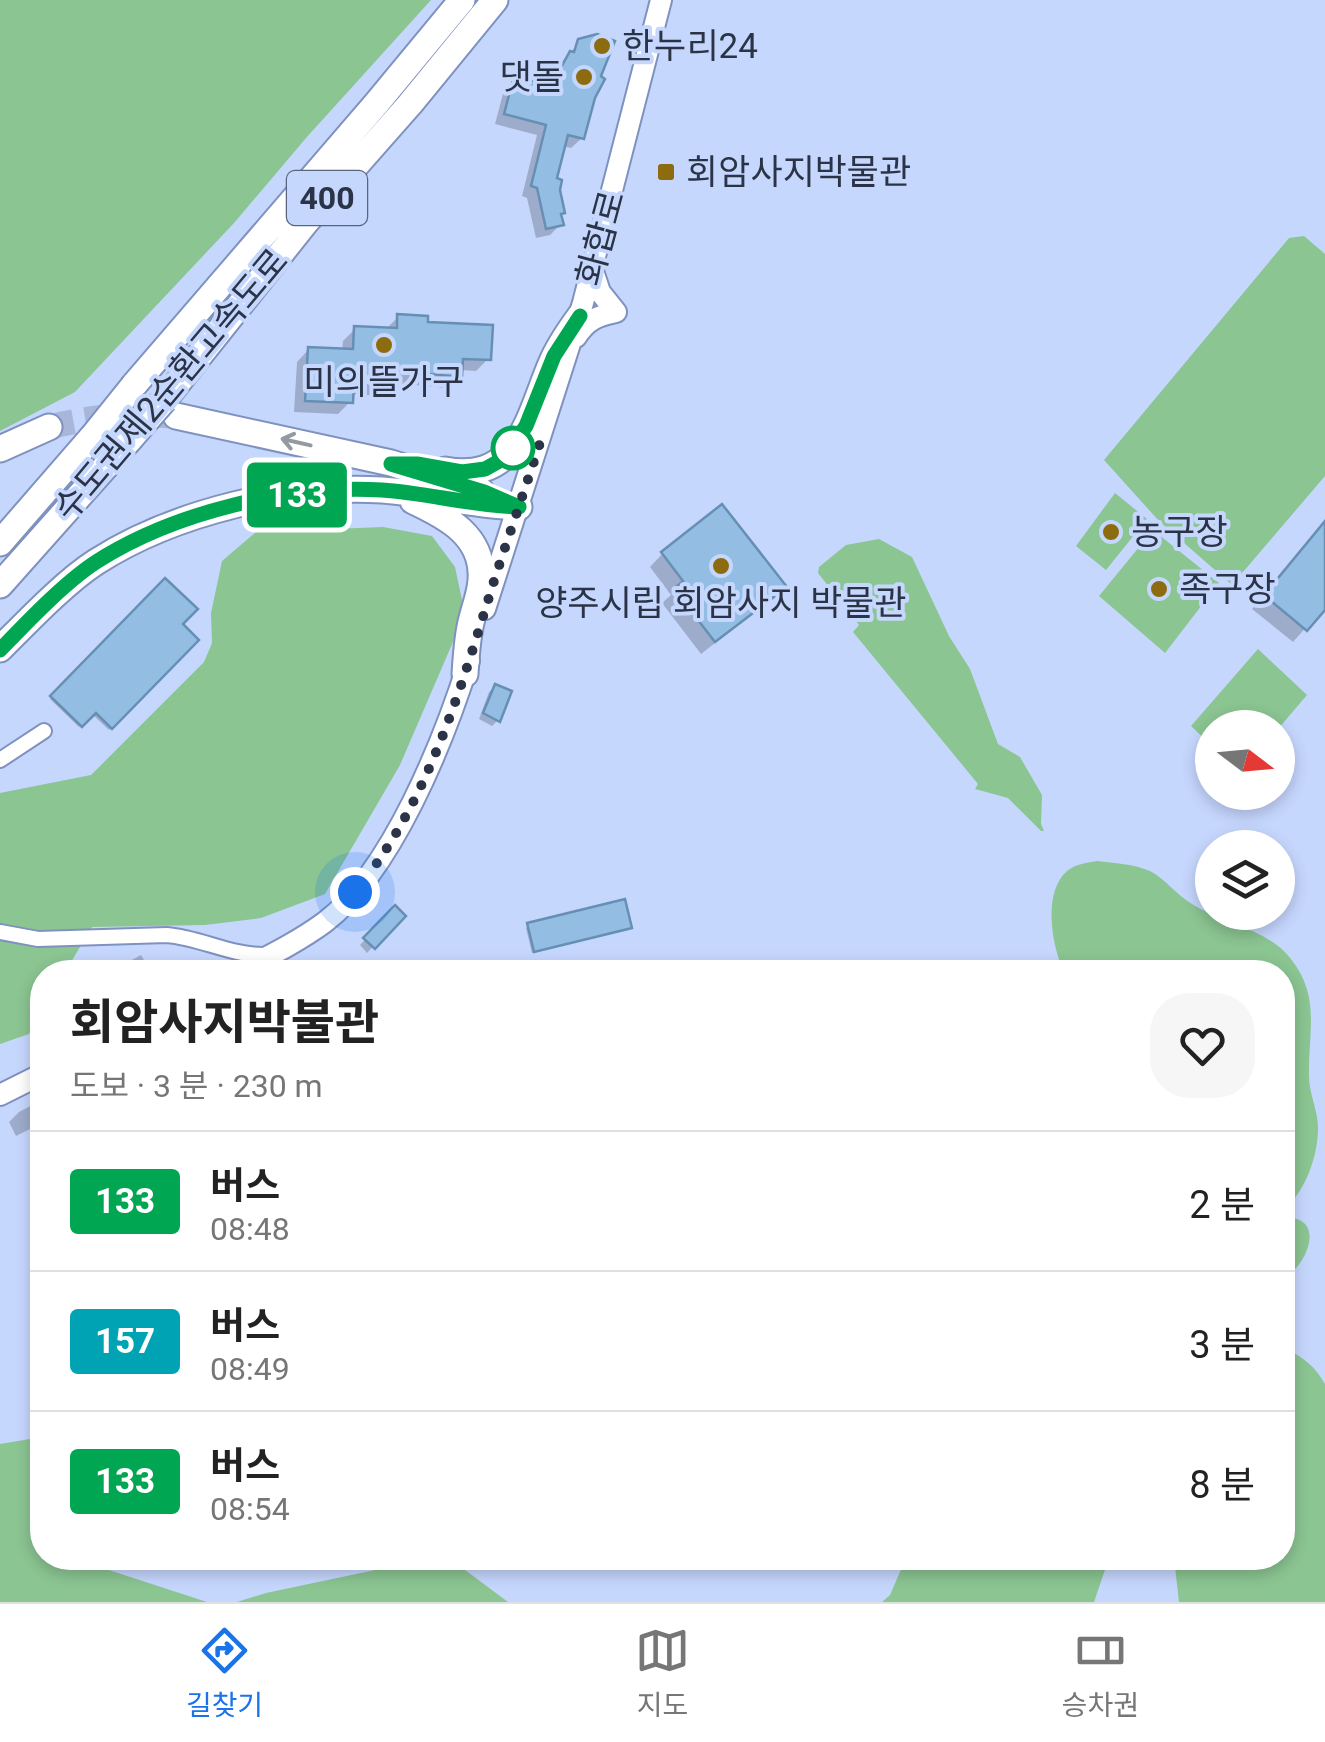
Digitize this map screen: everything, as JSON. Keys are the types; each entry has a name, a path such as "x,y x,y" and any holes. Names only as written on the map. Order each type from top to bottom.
{"highway":[{"name":"수도권제2순환고속도로","path":"0,542 462,0"},
{"name":"수도권제2순환고속도로","path":"0,585 130,439 170,408 306,222 495,0"},
{"path":"391,464 462,472 485,469 503,459 526,426 554,356 580,316"},
{"path":"170,408 391,464 484,492 519,507"},
{"path":"0,449 49,428"},
{"path":"0,650 92,564 190,518 254,501 332,490 385,490 519,507"},
{"path":"385,490 425,506 459,527 476,550 481,578 465,674"}],"main road":[{"name":"화합로","path":"255,960 272,954 342,908 368,876 407,813 432,760 465,674 580,316 661,0"},
{"path":"570,347 589,321 616,312 600,292 592,271"},
{"path":"0,1096 30,1080"}],"street":[{"path":"0,760 44,731"},
{"path":"0,932 38,939 167,935 183,937 227,960"}],"green space":[{"path":"0,0 431,0 234,223 75,392 0,431"},
{"path":"1304,236 1325,254 1325,476 1232,585 1159,521 1104,460 1289,238"},
{"name":"농구장","path":"1115,493 1147,519 1106,570 1076,546"},
{"path":"383,527 432,536 455,567 465,614 400,765 325,894 261,918 205,925 92,927 72,960 30,960 30,1032 0,1044 0,793 91,775 204,662 212,643 211,613 222,561 256,532"},
{"name":"족구장","path":"1153,530 1219,583 1165,653 1099,596"},
{"path":"879,539 912,557 949,636 970,669 998,744 1020,757 1042,795 1044,831 1008,798 975,789 978,784 853,632 859,625 818,573 819,567 846,545"},
{"path":"1258,649 1307,695 1294,710 1205,710"},
{"path":"1097,861 1150,871 1195,906 1195,930 1249,930 1270,940 1292,960 1060,960 1053,935 1052,906 1059,881 1067,871"},
{"path":"1295,965 1310,1001 1309,1076 1318,1121 1313,1162 1295,1197"},
{"path":"1295,1219 1307,1227 1309,1235 1295,1269"},
{"path":"1296,1354 1325,1384 1325,1602 1179,1602 1175,1570 1295,1570"},
{"path":"30,1439 30,1570 109,1570 207,1602 0,1602 0,1444"},
{"path":"375,1570 465,1570 508,1602 237,1602"},
{"path":"901,1570 1105,1570 1094,1602 882,1602 890,1595"}],"building":[{"path":"597,34 615,41 584,139 568,135 557,178 562,180 564,225 546,229 537,188 531,186 546,125 504,114 514,76 551,86 570,51 574,52 578,39"},
{"path":"397,314 428,316 428,322 493,325 491,360 463,359 462,377 397,371 397,385 354,383 353,403 305,401 308,347 353,349 354,326 397,328"},
{"name":"양주시립 회암사지 박물관","path":"722,504 787,587 715,642 674,589 683,581 661,552"},
{"path":"1325,521 1325,610 1307,631 1264,595"},
{"path":"165,578 198,609 183,624 199,640 112,729 96,713 82,727 50,696"},
{"path":"495,684 512,691 500,722 483,713"},
{"path":"625,899 632,928 534,952 527,923"},
{"path":"395,905 406,916 375,949 363,938"}],"tunnel":[{"path":"49,427 109,417 171,416"}],"bus line":[{"name":"133","path":"0,650 92,564 152,533 226,507 350,489 519,507 484,492 391,464 474,472 503,459 526,426 554,356 580,316"}],"place":[{"name":"한누리24","path":"602,46"},
{"name":"댓돌","path":"584,77"},
{"name":"회암사지박물관","path":"666,172"},
{"name":"미의뜰가구","path":"384,345"},
{"name":"농구장","path":"1111,532"},
{"name":"양주시립 회암사지 박물관","path":"721,566"},
{"name":"족구장","path":"1159,589"}],"route":[{"path":"355,892 407,813 465,674 540,443 513,448"}]}
